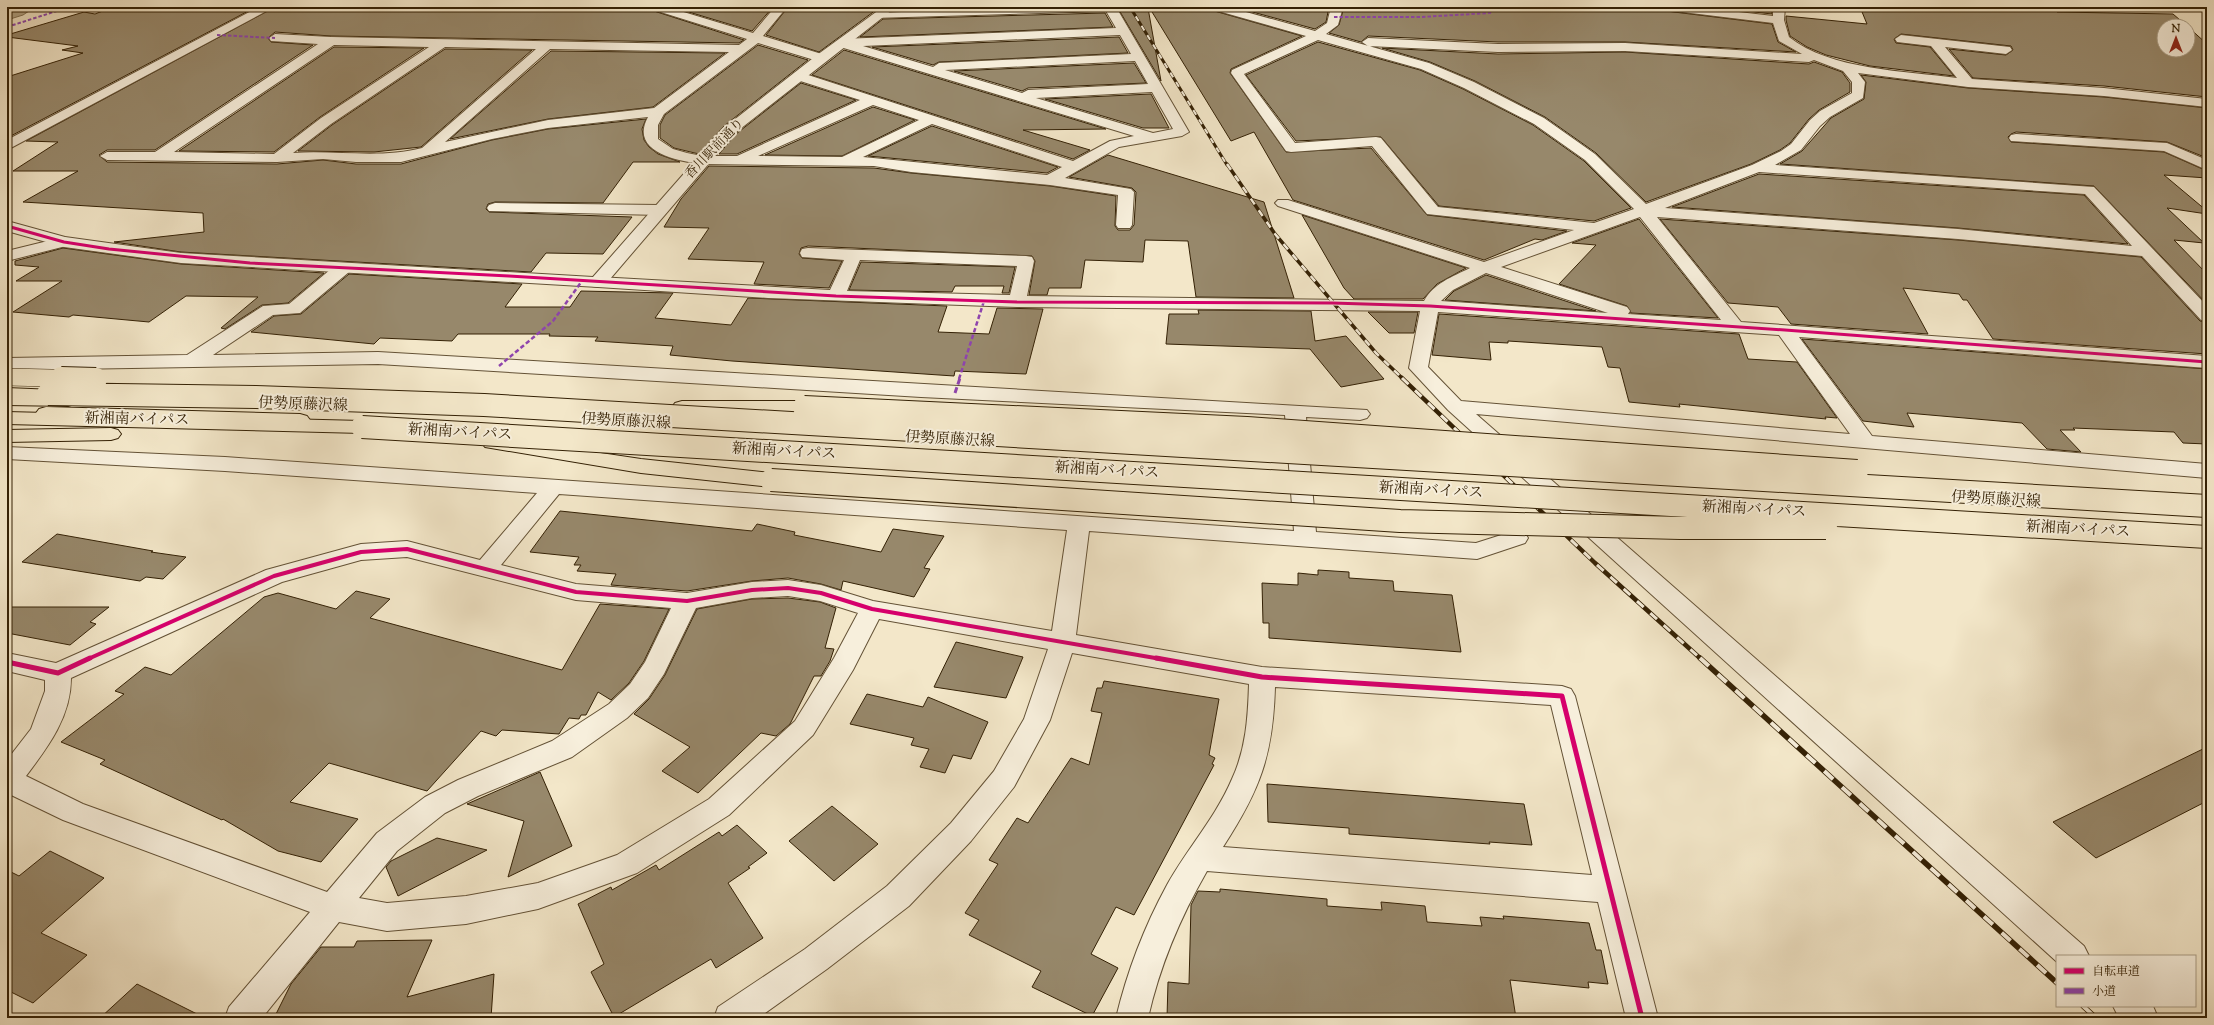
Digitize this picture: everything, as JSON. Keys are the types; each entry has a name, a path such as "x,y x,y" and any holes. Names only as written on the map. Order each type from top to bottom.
{"main road":[{"path":"7,377 202,383 398,393 537,403 632,415"},
{"name":"新湘南バイパス","path":"7,394 130,394 374,401 2207,505"},
{"name":"伊勢原藤沢線","path":"7,399 128,400 382,408 1244,465 126,414 7,413"},
{"path":"382,408 804,407 1247,428 1552,448 1932,476 2207,505"},
{"name":"新湘南バイパス","path":"7,418 363,425 2207,537"},
{"path":"7,436 363,425 641,466 771,480 1400,521 1680,528 2053,528"},
{"name":"伊勢原藤沢線","path":"2207,513 1788,496 2207,529"}],"street":[{"path":"7,146 268,7"},
{"path":"655,7 755,39 821,58"},
{"path":"690,17 700,7"},
{"path":"781,7 755,39 658,112 652,125 651,140 663,150 684,158 702,160 874,162 911,168 1050,180 1126,192 1124,225"},
{"name":"香川駅前通り","path":"598,282 702,160 730,130 821,58 890,7"},
{"path":"877,16 1110,7 1182,132 1115,144 1050,180"},
{"path":"1215,7 1440,72 1469,85 1539,121 1590,157 1638,204 1735,326"},
{"path":"1323,38 1332,25 1337,7"},
{"path":"1666,7 1779,14 1783,38 1789,43 1820,58 1847,68 1968,83 2104,92 2207,103"},
{"path":"841,43 1124,31"},
{"path":"275,38 331,41 742,49"},
{"path":"1597,227 1433,211 1376,141 1291,148 1237,72 1323,38 1498,48 1632,47 1820,58"},
{"path":"1901,39 2006,50"},
{"path":"158,157 331,41"},
{"path":"277,158 326,121 442,43"},
{"path":"841,43 1152,137"},
{"path":"1935,43 1968,83"},
{"path":"424,153 546,46"},
{"path":"922,68 1139,57"},
{"path":"1847,68 1859,82 1858,95 1825,114 1796,147 1786,154 1757,168 1643,211 1485,267 1447,286 1436,295 1430,306 1418,368 1455,406 2072,955"},
{"path":"799,76 1074,166"},
{"path":"1011,94 1156,88"},
{"path":"737,160 872,100"},
{"path":"107,156 277,158 323,155 356,158 401,158 491,135 548,124 658,112"},
{"path":"844,161 931,119"},
{"path":"2016,138 2167,148 2207,166"},
{"path":"1757,168 2089,190 2207,316"},
{"path":"1283,203 1654,321"},
{"path":"495,208 660,210"},
{"path":"1643,211 1958,234 2147,252"},
{"path":"7,226 64,242 181,258 836,296 1017,302 1430,306 1735,326 2207,362"},
{"path":"7,256 64,242"},
{"path":"808,253 1026,261 1017,302"},
{"path":"836,296 854,255"},
{"path":"191,361 269,310 294,309 343,268"},
{"path":"1785,330 1867,443"},
{"path":"7,364 378,358 942,392 1360,414"},
{"path":"1455,406 1867,443 2207,471"},
{"path":"1295,410 1306,540"},
{"path":"7,453 225,464 1477,551 1517,538"},
{"path":"485,570 553,487"},
{"path":"730,1018 816,960 898,896 961,832 1004,779 1037,720 1062,644 1080,524"},
{"path":"7,662 58,673 274,576 326,560 361,552 407,549 576,592 687,600 752,590 788,588 821,593 872,610 1062,644 1262,677 1562,696 1642,1018"},
{"path":"241,1018 387,842 412,821 435,805 468,788 562,748 594,729 618,711 639,691 656,667 687,600"},
{"path":"58,673 58,691 43,734 7,780 73,812 332,907 387,917 466,910 538,896 627,864 719,807 804,728 844,663 872,610"},
{"path":"1132,1018 1139,983 1165,917 1234,805 1251,767 1260,725 1262,677"},
{"path":"1200,858 1610,890"},
{"path":"2130,1007 2142,1018"}],"shaded area":[{"path":"7,7 35,7 23,15 7,20"}],"building":[{"path":"113,7 256,7 7,138 7,77 83,53 62,50 78,46 7,37 7,35 84,12 95,14"},
{"path":"275,7 648,7 651,10 744,40 739,43 331,36 275,32 268,38 271,42 313,45 155,150 107,150 99,155 107,162 277,164 323,160 356,164 401,164 492,140 548,129 646,119 642,129 644,140 649,147 658,154 680,162 633,162 603,203 495,202 488,204 486,209 489,212 632,217 603,254 546,253 531,272 181,252 114,242 204,232 203,213 23,202 78,171 13,171 58,142 26,141"},
{"path":"672,7 773,7 752,31"},
{"path":"788,7 880,7 819,52 766,35"},
{"path":"897,7 985,7 894,11"},
{"path":"1149,7 1208,7 1211,10 1302,36 1231,69 1230,73 1286,152 1371,148 1427,215 1567,231 1542,240 1535,239 1484,260 1293,200 1254,132 1231,141"},
{"path":"1234,7 1329,7 1326,22 1315,29"},
{"path":"1344,7 1416,9 1417,7 1659,7 1666,11 1772,24 1778,42 1796,52 1625,42 1498,42 1368,36 1361,42 1329,33 1339,25"},
{"path":"1709,7 1768,7 1767,9 1772,10 1772,14"},
{"path":"1860,7 2054,7 2057,12 2173,14 2178,18 2156,18 2156,58 2196,58 2196,34 2207,44 2207,97 2104,86 1973,78 1949,49 2006,55 2013,50 2011,46 1901,34 1894,39 1896,43 1930,47 1954,76 1870,66 1826,55 1807,47 1790,36 1786,16 1867,24"},
{"path":"1148,8 1161,81 1119,10"},
{"path":"1105,13 1113,27 860,37 883,19"},
{"path":"1119,37 1128,53 939,62 933,65 872,47"},
{"path":"1318,42 1420,70 1463,89 1533,125 1584,161 1631,208 1594,221 1439,206 1381,137 1296,141 1246,75"},
{"path":"758,45 808,60 724,126 699,154 674,148 660,138 660,125 665,115"},
{"path":"334,47 424,48 320,117 274,152 179,151"},
{"path":"1382,48 1498,54 1625,52 1809,64 1814,62 1842,72 1850,83 1850,92 1819,110 1809,119 1790,143 1780,150 1751,164 1646,202 1596,153 1545,117 1475,81 1430,62"},
{"path":"445,49 532,50 421,147 374,152 298,151 332,125"},
{"path":"844,50 1106,129 1023,130 1090,150 1073,159 812,75"},
{"path":"551,51 725,53 653,107 548,119 450,139"},
{"path":"1134,63 1146,83 1028,88 1022,91 954,71"},
{"path":"1861,75 1968,88 2104,97 2207,108 2207,158 2167,142 2016,132 2008,137 2011,142 2164,152 2207,171 2207,178 2164,175 2207,211 2207,214 2167,208 2204,243 2174,240 2207,274 2207,304 2094,186 1780,164 1802,151 1831,118 1864,99 1866,82"},
{"path":"801,83 856,100 737,154 719,154 736,134"},
{"path":"1151,94 1169,128 1143,128 1045,99"},
{"path":"873,107 915,120 842,156 765,155"},
{"path":"932,126 1058,167 1047,173 868,156"},
{"path":"1108,155 1264,202 1294,298 1196,297 1188,241 1145,240 1143,262 1085,260 1081,288 1049,288 1047,295 1029,295 1035,261 1032,256 808,246 801,248 799,254 802,258 842,261 829,288 754,284 764,262 688,259 709,228 664,227 681,199 709,166 874,168 911,173 1050,186 1116,196 1115,226 1118,230 1130,230 1134,225 1136,192 1132,188 1069,177"},
{"path":"1759,174 2084,195 2128,244 1958,228 1672,207"},
{"path":"1302,215 1466,268 1437,284 1423,299 1354,299 1344,288"},
{"path":"1639,219 1718,318 1631,313 1627,306 1559,284 1596,245 1572,243"},
{"path":"1660,219 1958,240 2141,257 2200,321 2207,322 2207,354 1993,339 1967,300 1963,300 1959,294 1903,288 1928,334 1791,324 1778,307 1728,303"},
{"path":"63,248 181,264 324,273 288,303 262,305 225,329 221,328 258,297 186,296 149,322 73,315 69,317 13,312 62,281 16,281 39,267 15,265 15,261"},
{"path":"861,262 1015,267 1009,293 1002,293 1004,286 955,286 952,292 849,290"},
{"path":"349,274 522,284 505,307 570,307 581,291 673,293 655,318 731,325 748,298 947,306 938,332 989,334 997,308 1043,309 1026,374 955,371 954,376 732,361 670,355 673,346 595,341 598,337 549,336 550,334 458,334 452,341 380,338 374,344 251,332 274,316 301,314"},
{"path":"1486,275 1596,311 1445,300 1454,291"},
{"path":"1198,310 1311,311 1315,341 1346,336 1384,379 1341,387 1310,349 1166,344 1169,314 1199,314"},
{"path":"1368,312 1418,312 1414,333 1389,333"},
{"path":"1439,314 1739,334 1748,359 1797,362 1837,418 1825,417 1826,419 1679,404 1680,407 1629,402 1620,368 1608,367 1602,347 1508,341 1508,343 1489,342 1491,360 1432,355"},
{"path":"1802,339 2207,369 2207,444 2183,443 2174,432 2073,428 2075,430 2060,430 2081,452 2047,449 2022,423 1907,413 1914,427 1863,421"},
{"path":"560,511 752,531 757,524 795,532 794,535 881,552 893,529 944,536 924,568 930,569 914,597 843,581 841,590 821,584 788,578 752,581 687,591 611,585 616,574 577,571 581,565 574,565 579,557 530,552"},
{"path":"57,534 153,551 151,552 186,557 163,579 146,577 140,581 22,562"},
{"path":"1318,570 1349,572 1349,578 1393,581 1394,591 1452,595 1461,652 1269,638 1269,623 1263,623 1262,583 1298,585 1298,573 1318,575"},
{"path":"356,591 390,599 370,618 562,670 600,604 669,609 644,661 629,683 611,700 598,692 586,715 581,715 579,719 569,718 559,734 502,730 496,736 481,731 427,791 329,763 290,802 358,819 321,862 278,851 223,819 222,820 100,764 105,760 61,742 124,694 115,691 145,667 171,675 264,597 278,593 336,609"},
{"path":"788,598 820,602 836,608 825,648 834,649 830,661 821,676 814,676 790,724 776,736 761,733 698,793 662,771 690,747 634,714 649,699 665,675 697,609 752,599"},
{"path":"7,607 109,607 90,622 96,624 70,645 7,633"},
{"path":"956,642 1023,657 1006,698 934,687"},
{"path":"1104,681 1219,699 1209,755 1215,758 1212,764 1214,765 1134,915 1116,907 1091,954 1118,968 1092,1016 1032,987 1041,971 969,935 979,920 965,913 998,864 989,860 1017,818 1028,823 1071,758 1089,765 1102,713 1091,711 1097,688 1102,688"},
{"path":"867,694 923,707 928,697 988,722 971,759 953,755 945,773 920,767 929,749 911,745 914,738 850,724"},
{"path":"2207,747 2207,801 2096,858 2053,822"},
{"path":"540,772 572,846 508,877 524,821 467,804"},
{"path":"1267,784 1524,804 1532,845 1489,842 1490,844 1349,834 1349,828 1268,822"},
{"path":"832,806 878,844 834,881 789,841"},
{"path":"737,825 767,853 748,867 750,868 728,883 763,938 716,968 711,959 614,1017 591,972 604,964 578,904 611,887 612,890 656,865 659,870 719,832 722,836"},
{"path":"437,838 487,850 398,896 386,867 391,861"},
{"path":"50,851 104,878 41,933 87,955 33,1003 7,990 7,870 19,876"},
{"path":"1220,889 1327,899 1327,906 1382,910 1381,902 1425,906 1427,922 1482,926 1480,917 1504,919 1503,916 1589,923 1596,950 1601,950 1608,984 1588,982 1589,988 1510,980 1516,1018 1167,1018 1168,982 1189,984 1191,905 1198,891 1220,892"},
{"path":"432,940 407,997 494,974 491,1018 274,1018 291,984 321,947 354,947 357,941"},
{"path":"137,984 205,1018 100,1018"}],"railway":[{"path":"1130,7 1227,165"},
{"path":"1227,164 1275,234 1376,353 1403,379"},
{"path":"1402,378 1595,563 1701,659"},
{"path":"1700,658 2056,982"},
{"path":"2084,1007 2096,1018"}],"marked path":[{"path":"7,27 69,7"},
{"path":"1334,17 1421,17 1490,13 1493,7"},
{"path":"217,35 275,38"},
{"path":"499,366 553,321 582,281"},
{"path":"955,393 984,301"}],"cycle path":[{"path":"7,226 64,242 109,249 250,263 509,276 836,296 1017,302 1332,303 1430,306 1785,330 2207,362"},
{"path":"7,662 58,673 274,576 361,552 407,549 576,592 687,601 752,590 788,588 821,593 872,609 1262,677 1562,696 1642,1018"}]}
